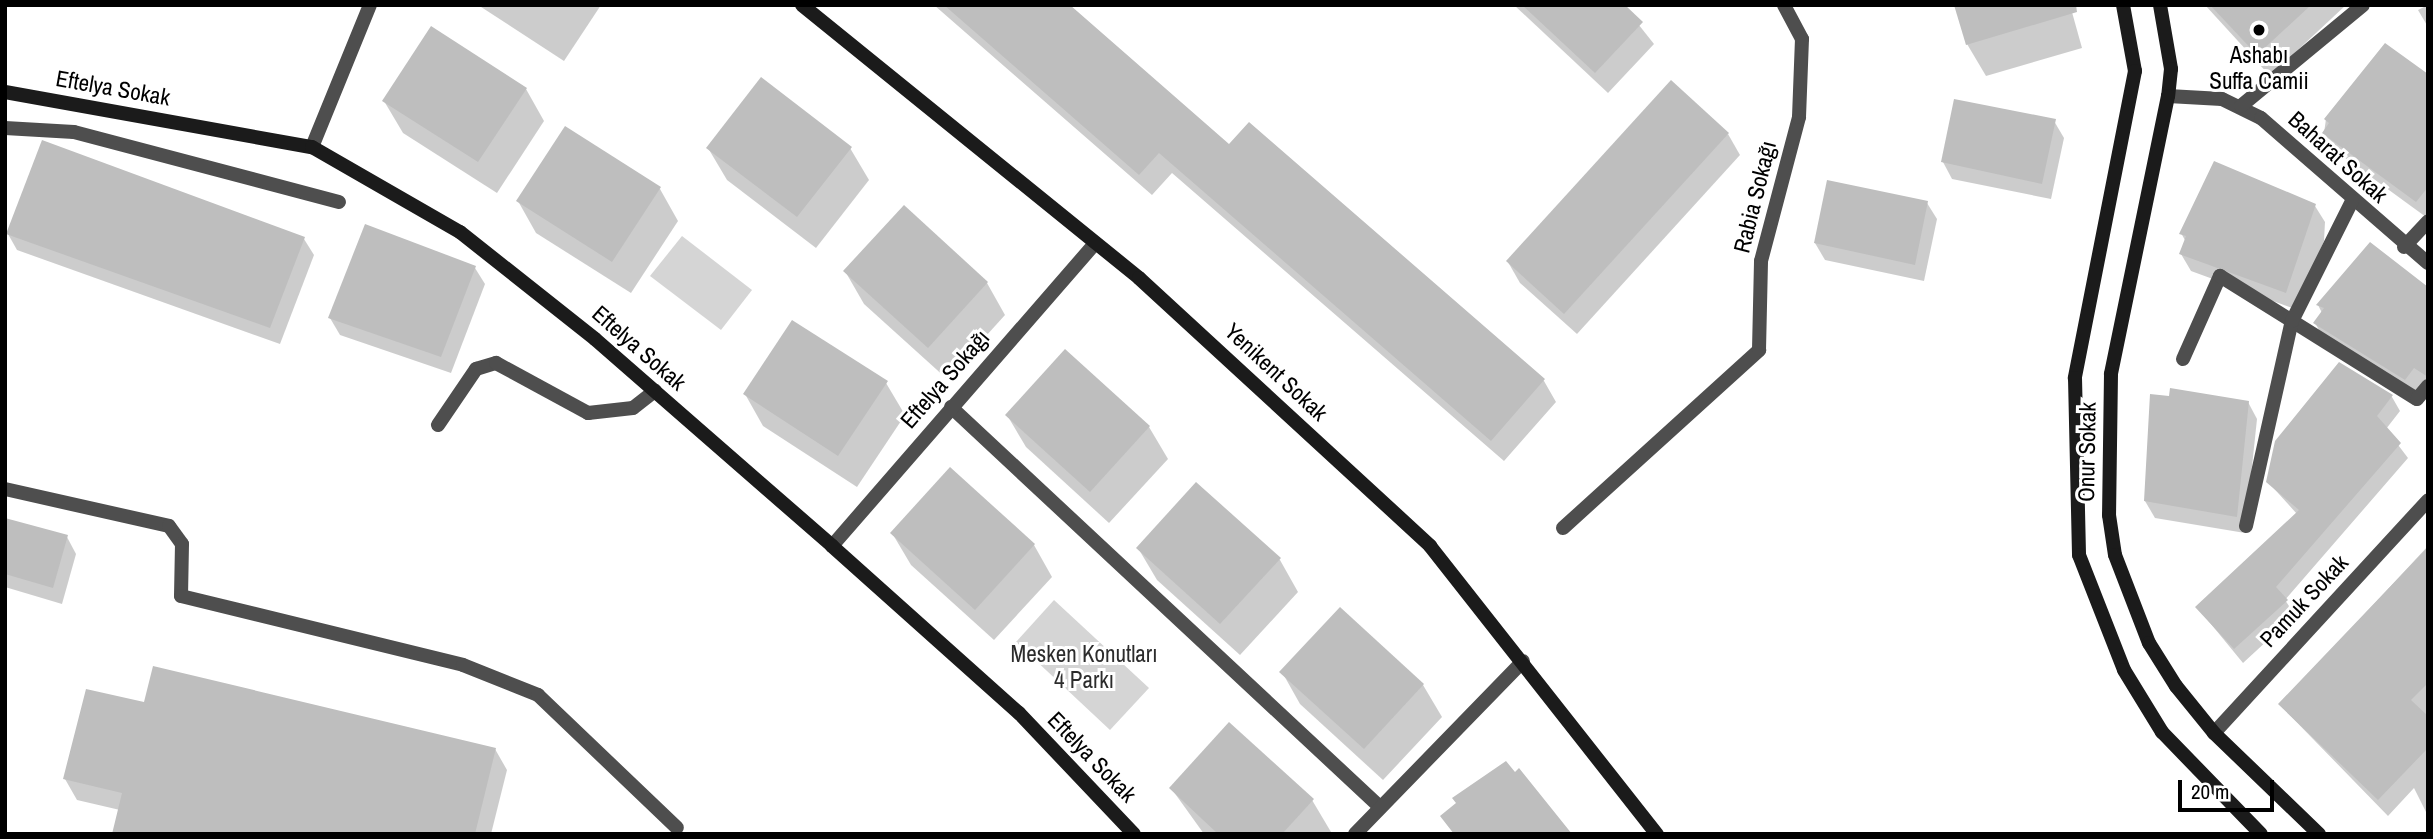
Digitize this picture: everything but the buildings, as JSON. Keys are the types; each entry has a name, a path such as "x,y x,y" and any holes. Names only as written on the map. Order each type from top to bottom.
{"street":[{"path":"312,147 370,5"},
{"name":"Yenikent Sokak","path":"802,5 1094,243 1232,361 1430,547 1523,661 1657,834"},
{"name":"Rabia Sokağı","path":"1563,528 1759,350 1761,261 1799,117 1802,39 1784,5"},
{"name":"Onur Sokak","path":"2123,5 2135,71 2075,378 2079,555 2124,670 2162,732 2261,834"},
{"name":"Onur Sokak","path":"2160,5 2171,69 2168,96 2111,374 2109,515 2119,567 2149,643 2214,733 2319,834"},
{"path":"2168,96 2241,106 2363,5"},
{"name":"Eftelya Sokak","path":"5,92 312,147 460,232 655,391 1019,713 1134,834"},
{"name":"Baharat Sokak","path":"2241,106 2404,247 2428,263"},
{"path":"5,128 74,132 339,202"},
{"path":"2246,526 2292,321 2352,201"},
{"path":"2404,247 2428,221"},
{"name":"Eftelya Sokağı","path":"832,546 1094,243"},
{"path":"2183,359 2220,276 2417,399 2428,386"},
{"path":"438,425 476,369 496,363 588,413 632,408 655,391"},
{"path":"951,407 1380,807"},
{"path":"5,489 169,526 183,544 181,596 463,666 538,695 677,828"},
{"name":"Pamuk Sokak","path":"2214,733 2428,500"},
{"path":"1355,834 1523,661"}],"green space":[{"path":"682,236 752,290 721,330 650,276"},
{"name":"Mesken Konutları 4 Parkı","path":"1054,600 1149,688 1110,730 1016,642"}],"place":[{"name":"Ashabı Suffa Camii","path":"2259,30"}]}
